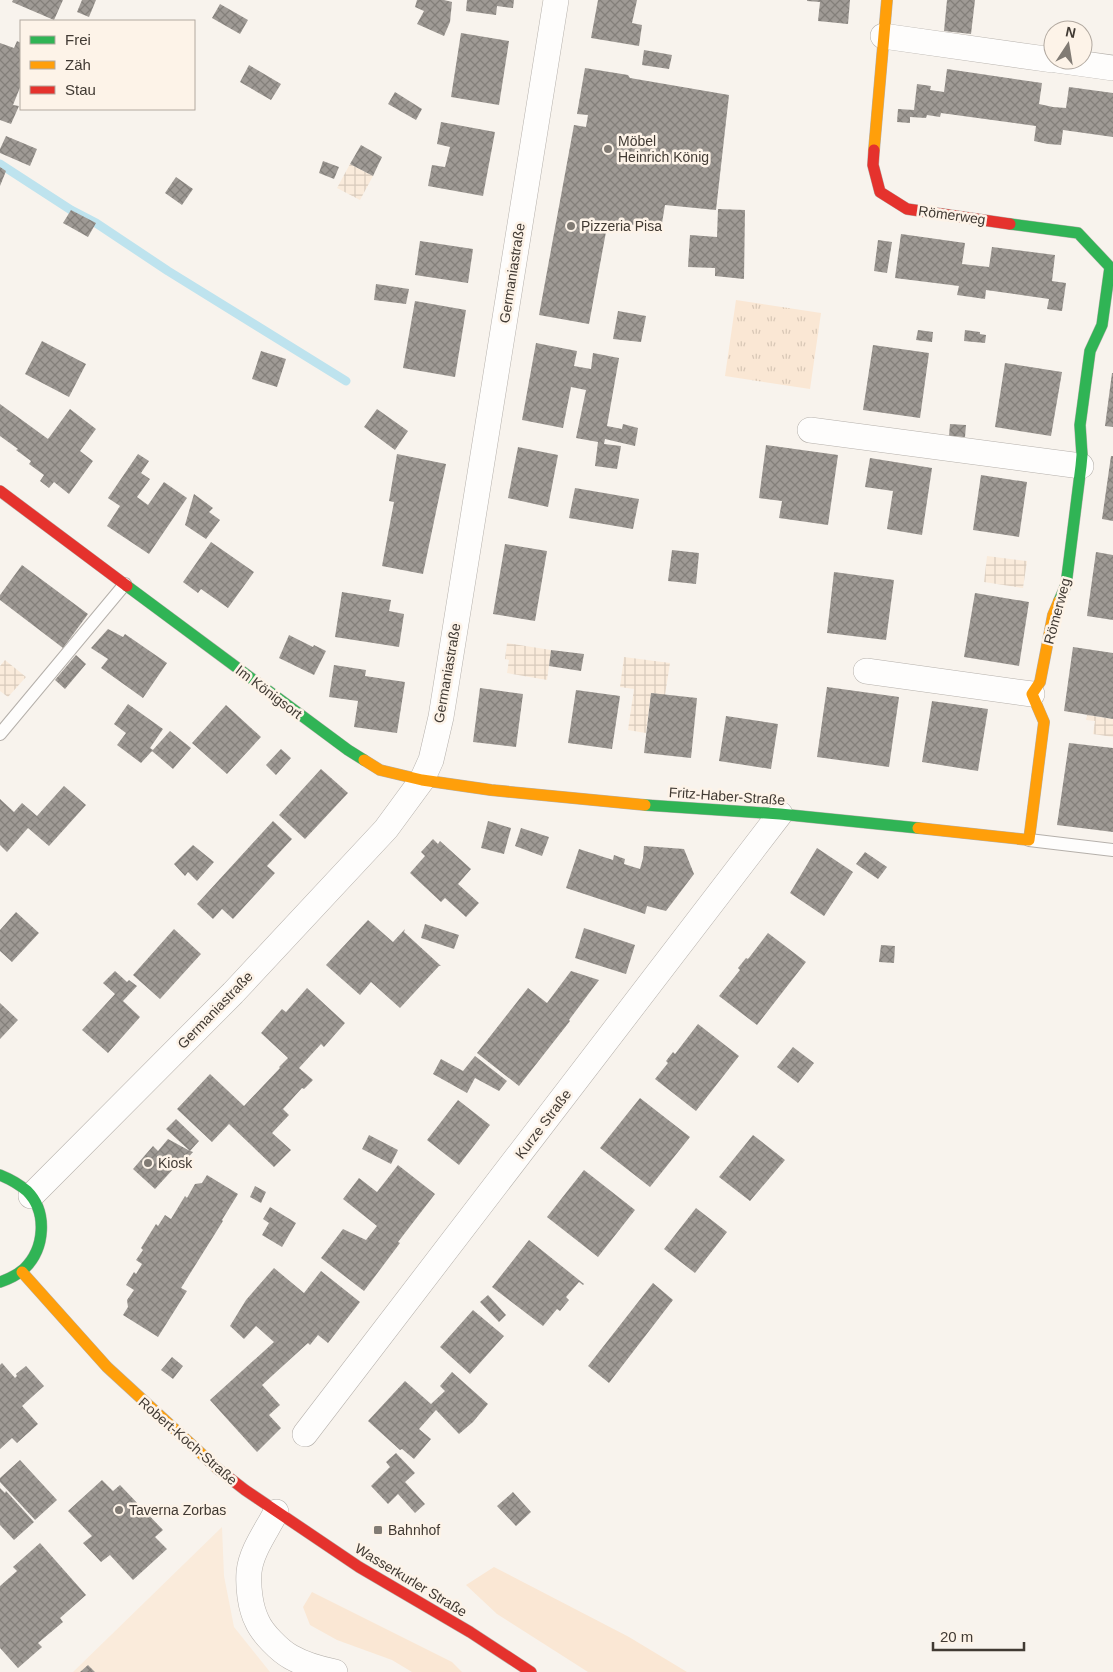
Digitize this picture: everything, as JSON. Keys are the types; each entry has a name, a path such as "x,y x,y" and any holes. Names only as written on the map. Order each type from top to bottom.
{"street":[{"name":"Germaniastraße","path":"31,1196 233,993 386,829 422,780 431,760 441,717 556,0"},
{"name":"Römerweg","path":"887,0 873,165 880,192 908,209 1078,234 1112,264 1102,325 1090,351 1080,425 1081,466 1066,585 1053,615 1040,682 1032,694"},
{"path":"883,36 1043,58"},
{"path":"1093,65 1113,68"},
{"path":"810,430 1081,466"},
{"name":"Im Königsort","path":"0,491 348,750 380,770 422,780"},
{"path":"866,671 1032,694 1044,722 1029,840"},
{"name":"Fritz-Haber-Straße","path":"422,780 491,790 604,802 780,814 1029,840"},
{"name":"Kurze Straße","path":"305,1434 780,814"},
{"path":"0,1175 18,1183 31,1196 39,1211 42,1228 40,1244 33,1259 22,1272 0,1282"},
{"name":"Robert-Koch-Straße","path":"22,1272 107,1367 164,1421 209,1462 276,1512"},
{"path":"276,1512 256,1549 249,1571 250,1597 257,1622 271,1640 290,1657 315,1668 335,1672"},
{"name":"Wasserkurler Straße","path":"276,1512 359,1567 470,1632 532,1672"}],"lane":[{"path":"0,734 125,584"},
{"path":"1029,840 1113,850"}],"shaded area":[{"path":"350,164 373,176 360,200 337,188"},
{"path":"987,556 1027,561 1023,588 984,582"},
{"path":"507,643 551,650 547,680 507,673 509,660 505,659"},
{"path":"624,657 670,663 665,695 651,693 646,733 628,730 634,689 620,687"},
{"path":"5,660 26,677 8,697 0,691 0,666"},
{"path":"1087,715 1113,719 1113,737 1093,734 1095,721 1086,720"},
{"path":"222,1527 224,1576 234,1627 270,1672 73,1672"}],"green space":[{"path":"736,300 821,313 810,389 725,376"},
{"path":"494,1567 629,1637 687,1672 588,1672 497,1614 466,1585"},
{"path":"312,1592 452,1662 462,1672 412,1672 392,1660 337,1640 310,1625 303,1607"}],"building":[{"path":"13,0 63,0 54,20 12,2"},
{"path":"82,0 96,0 89,17 77,12"},
{"path":"417,0 444,0 452,2 450,22 444,36 417,24 424,11 415,7"},
{"path":"467,0 514,0 513,8 497,6 496,15 466,11"},
{"path":"598,0 637,0 632,23 642,25 639,46 591,38"},
{"path":"807,0 850,0 848,24 818,21 820,2"},
{"path":"947,0 975,0 971,34 944,31"},
{"path":"220,4 248,20 240,34 212,18"},
{"path":"461,33 509,41 499,105 451,97"},
{"path":"17,41 20,42 20,88 13,105 19,106 11,124 0,120 0,43 14,48"},
{"path":"644,50 672,55 669,69 642,65"},
{"path":"249,65 281,84 271,100 240,82"},
{"path":"585,68 628,75 630,78 729,95 716,210 665,205 661,229 608,221 589,324 539,315 574,125 586,127 588,115 577,114"},
{"path":"947,69 1042,83 1039,104 1053,107 1066,108 1069,87 1113,93 1113,137 1063,130 1061,145 1048,144 1034,141 1036,126 941,113 940,117 927,115 926,118 910,117 910,123 897,122 898,109 914,110 917,84 931,86 930,90 944,92"},
{"path":"395,92 422,109 416,120 388,104"},
{"path":"441,122 495,132 483,196 428,186 432,165 445,167 450,147 437,144"},
{"path":"6,136 37,149 30,166 0,153"},
{"path":"361,145 382,157 373,176 350,164"},
{"path":"323,161 339,167 334,179 319,173"},
{"path":"0,167 6,171 0,186"},
{"path":"176,177 193,189 182,205 165,193"},
{"path":"718,209 745,210 744,279 715,276 715,268 688,267 690,235 717,237"},
{"path":"71,210 96,223 88,237 63,223"},
{"path":"901,234 965,243 962,264 989,267 992,247 1055,255 1052,281 1066,283 1062,311 1047,309 1049,299 986,290 985,299 957,295 959,286 895,278"},
{"path":"878,240 892,242 887,273 874,271"},
{"path":"420,241 473,249 468,283 415,275"},
{"path":"376,284 409,289 406,304 374,300"},
{"path":"415,301 466,310 455,377 403,368"},
{"path":"618,311 646,316 641,342 613,339"},
{"path":"918,330 933,332 932,342 916,340"},
{"path":"965,330 980,332 980,334 986,335 985,343 964,341"},
{"path":"42,341 86,364 69,397 25,374"},
{"path":"536,343 577,351 574,366 591,369 593,353 619,358 607,426 622,429 623,424 638,428 635,446 605,439 604,444 621,446 617,469 595,466 598,442 576,438 586,390 571,387 563,428 522,420"},
{"path":"873,345 929,353 920,418 863,410"},
{"path":"261,351 286,359 277,387 252,379"},
{"path":"1005,363 1062,372 1051,436 995,427"},
{"path":"1113,373 1113,427 1105,426"},
{"path":"0,404 48,439 70,409 96,429 80,451 93,461 69,494 54,482 49,488 40,481 44,475 29,464 31,461 16,450 18,449 0,436"},
{"path":"377,409 408,431 395,450 364,427"},
{"path":"950,424 966,425 965,437 949,436"},
{"path":"766,445 838,455 828,525 779,518 782,501 759,498"},
{"path":"518,447 558,455 548,507 508,498"},
{"path":"138,454 149,461 141,473 150,479 137,497 148,505 164,482 187,498 149,554 107,526 120,506 108,498"},
{"path":"397,454 446,464 423,574 382,566 394,502 389,501"},
{"path":"1111,456 1113,456 1113,521 1102,519"},
{"path":"870,458 932,468 922,535 887,529 893,491 865,487"},
{"path":"981,475 1027,482 1019,537 973,530"},
{"path":"575,488 639,499 633,529 569,518"},
{"path":"194,494 213,508 209,512 220,520 206,539 185,525"},
{"path":"211,542 254,572 228,608 201,589 198,593 183,582"},
{"path":"505,544 547,551 535,621 493,614"},
{"path":"672,550 699,553 696,584 668,581"},
{"path":"1096,552 1113,555 1113,620 1087,616"},
{"path":"22,565 88,614 63,648 0,600 0,595"},
{"path":"834,572 894,580 886,640 827,633"},
{"path":"342,592 391,600 389,611 404,614 399,647 335,637"},
{"path":"975,593 1029,602 1019,666 964,657"},
{"path":"108,629 123,637 125,634 167,663 143,698 101,668 108,659 91,648"},
{"path":"289,635 326,651 314,675 279,658"},
{"path":"1073,647 1113,653 1113,719 1064,711"},
{"path":"551,650 584,654 581,671 549,666"},
{"path":"76,655 86,664 65,689 55,680"},
{"path":"334,665 366,670 365,676 405,682 397,733 354,727 358,701 329,697"},
{"path":"827,687 899,697 889,767 817,757"},
{"path":"480,688 523,694 516,747 473,742"},
{"path":"576,690 620,696 612,749 568,743"},
{"path":"651,693 697,698 691,758 644,753"},
{"path":"932,701 988,709 978,771 922,762"},
{"path":"128,704 163,729 150,748 153,750 141,763 117,745 126,733 114,724"},
{"path":"226,705 261,737 227,774 192,743"},
{"path":"726,716 778,724 771,769 719,761"},
{"path":"170,731 191,748 173,769 152,751"},
{"path":"1069,743 1113,748 1113,832 1057,825"},
{"path":"281,749 291,758 276,775 266,765"},
{"path":"321,769 348,793 305,839 279,815"},
{"path":"64,786 86,805 49,846 28,828 7,852 0,845 0,799 14,812 22,803 37,816"},
{"path":"273,821 292,839 267,866 275,873 233,919 222,909 213,919 197,904"},
{"path":"488,821 511,828 504,854 481,848"},
{"path":"521,828 549,837 542,856 515,846"},
{"path":"433,839 438,844 440,841 471,869 458,884 479,903 466,917 445,898 441,902 410,873 425,856 421,852"},
{"path":"193,845 214,862 197,881 188,872 185,876 174,864"},
{"path":"644,846 684,849 694,874 666,911 647,906 645,914 566,888 579,849 613,860 614,855 625,859 624,864 640,869"},
{"path":"817,848 853,872 824,916 790,893"},
{"path":"865,852 887,867 878,879 856,864"},
{"path":"16,912 39,933 12,962 0,951 0,930"},
{"path":"368,920 393,942 405,929 404,932 441,966 400,1008 371,982 360,995 326,965"},
{"path":"425,924 459,935 454,949 421,938"},
{"path":"584,928 635,945 626,974 575,958"},
{"path":"174,929 201,954 160,999 133,975"},
{"path":"768,933 806,962 757,1025 719,996 740,970 738,968 746,958 748,959"},
{"path":"881,945 895,946 894,963 879,962"},
{"path":"115,971 127,982 129,980 137,986 123,1001 140,1017 108,1053 82,1030 115,994 103,983"},
{"path":"571,971 599,980 570,1021 519,1086 477,1053 528,988 547,1003"},
{"path":"307,988 345,1023 324,1047 321,1044 299,1068 313,1080 304,1089 302,1088 283,1109 289,1115 272,1133 291,1150 274,1167 229,1124 212,1142 177,1109 210,1074 244,1106 288,1058 261,1033 282,1009 286,1012"},
{"path":"0,1003 18,1020 0,1039"},
{"path":"698,1024 739,1056 696,1111 655,1079 668,1063 666,1061 673,1052 675,1054"},
{"path":"793,1047 814,1063 798,1083 777,1067"},
{"path":"475,1056 507,1081 499,1091 475,1078 467,1093 433,1074 441,1059 463,1071"},
{"path":"640,1098 690,1137 650,1187 600,1148"},
{"path":"458,1100 490,1125 459,1165 427,1140"},
{"path":"176,1119 199,1141 190,1151 166,1129"},
{"path":"369,1135 398,1150 391,1164 362,1149"},
{"path":"753,1135 785,1160 750,1201 719,1177"},
{"path":"168,1139 193,1152 178,1169 175,1167 155,1189 133,1169 153,1146 158,1151"},
{"path":"398,1165 435,1194 398,1242 400,1243 364,1291 321,1258 343,1229 366,1240 377,1226 343,1199 359,1178 377,1192"},
{"path":"584,1170 635,1210 598,1257 547,1217"},
{"path":"207,1175 238,1194 181,1288 187,1291 158,1337 123,1315 128,1307 127,1300 134,1290 126,1285 134,1272 136,1274 142,1264 136,1260 156,1224 158,1226 165,1215 171,1219 185,1196 187,1198 195,1184 202,1183"},
{"path":"255,1186 266,1192 261,1203 250,1197"},
{"path":"270,1207 296,1223 282,1247 262,1235 269,1223 263,1219"},
{"path":"696,1208 727,1232 695,1273 664,1249"},
{"path":"529,1240 584,1284 579,1282 566,1297 569,1300 560,1311 557,1309 543,1326 492,1287"},
{"path":"274,1268 304,1293 321,1271 360,1302 328,1343 318,1335 310,1345 308,1343 262,1385 280,1405 269,1415 281,1428 257,1452 210,1400 274,1342 256,1326 244,1339 230,1326 246,1300"},
{"path":"653,1283 673,1300 609,1383 588,1366"},
{"path":"488,1295 506,1315 499,1322 480,1302"},
{"path":"473,1310 504,1336 470,1374 440,1347"},
{"path":"172,1357 183,1366 173,1379 161,1370"},
{"path":"2,1363 15,1378 16,1374 26,1366 44,1386 22,1406 38,1424 17,1443 12,1438 0,1449 0,1365"},
{"path":"452,1372 488,1404 473,1422 459,1434 436,1410 419,1429 431,1439 414,1459 402,1449 400,1450 368,1421 405,1381 431,1404 445,1391 440,1386"},
{"path":"396,1453 415,1473 405,1482 425,1504 415,1513 398,1494 388,1504 371,1486 390,1467 386,1462"},
{"path":"20,1460 57,1500 35,1520 0,1482 0,1478"},
{"path":"102,1480 113,1491 120,1485 163,1530 155,1537 167,1549 133,1580 110,1555 101,1562 83,1543 92,1536 68,1511"},
{"path":"0,1488 5,1493 6,1491 34,1522 14,1540 0,1525"},
{"path":"513,1492 531,1512 516,1526 497,1506"},
{"path":"40,1543 86,1595 60,1618 63,1622 38,1643 42,1647 18,1668 0,1648 0,1586 17,1571 13,1567"},
{"path":"88,1665 95,1672 80,1672"}],"waterway":[{"path":"0,164 346,381"}],"traffic: fast":[{"path":"1010,224 1078,233 1110,267 1102,325 1090,351 1080,425 1081,466 1066,585 1059,601"},
{"path":"127,586 364,760"},
{"path":"645,805 780,814 918,828"},
{"path":"0,1175 27,1191 34,1200 41,1220 40,1241 31,1261 19,1273 0,1282"}],"traffic: slow":[{"path":"874,150 887,0"},
{"path":"918,828 1029,840 1044,722 1032,694 1040,682 1053,615 1059,601"},
{"path":"364,760 380,770 422,780 491,790 645,805"},
{"path":"22,1272 107,1367 218,1469"}],"traffic: jam":[{"path":"874,150 873,165 880,192 907,209 1010,224"},
{"path":"0,491 127,586"},
{"path":"218,1469 245,1490 359,1567 470,1632 531,1672"}],"place":[{"name":"Möbel Heinrich König","path":"608,149"},
{"name":"Pizzeria Pisa","path":"571,226"},
{"name":"Kiosk","path":"148,1163"},
{"name":"Taverna Zorbas","path":"119,1510"},
{"name":"Bahnhof","path":"378,1530"}]}
